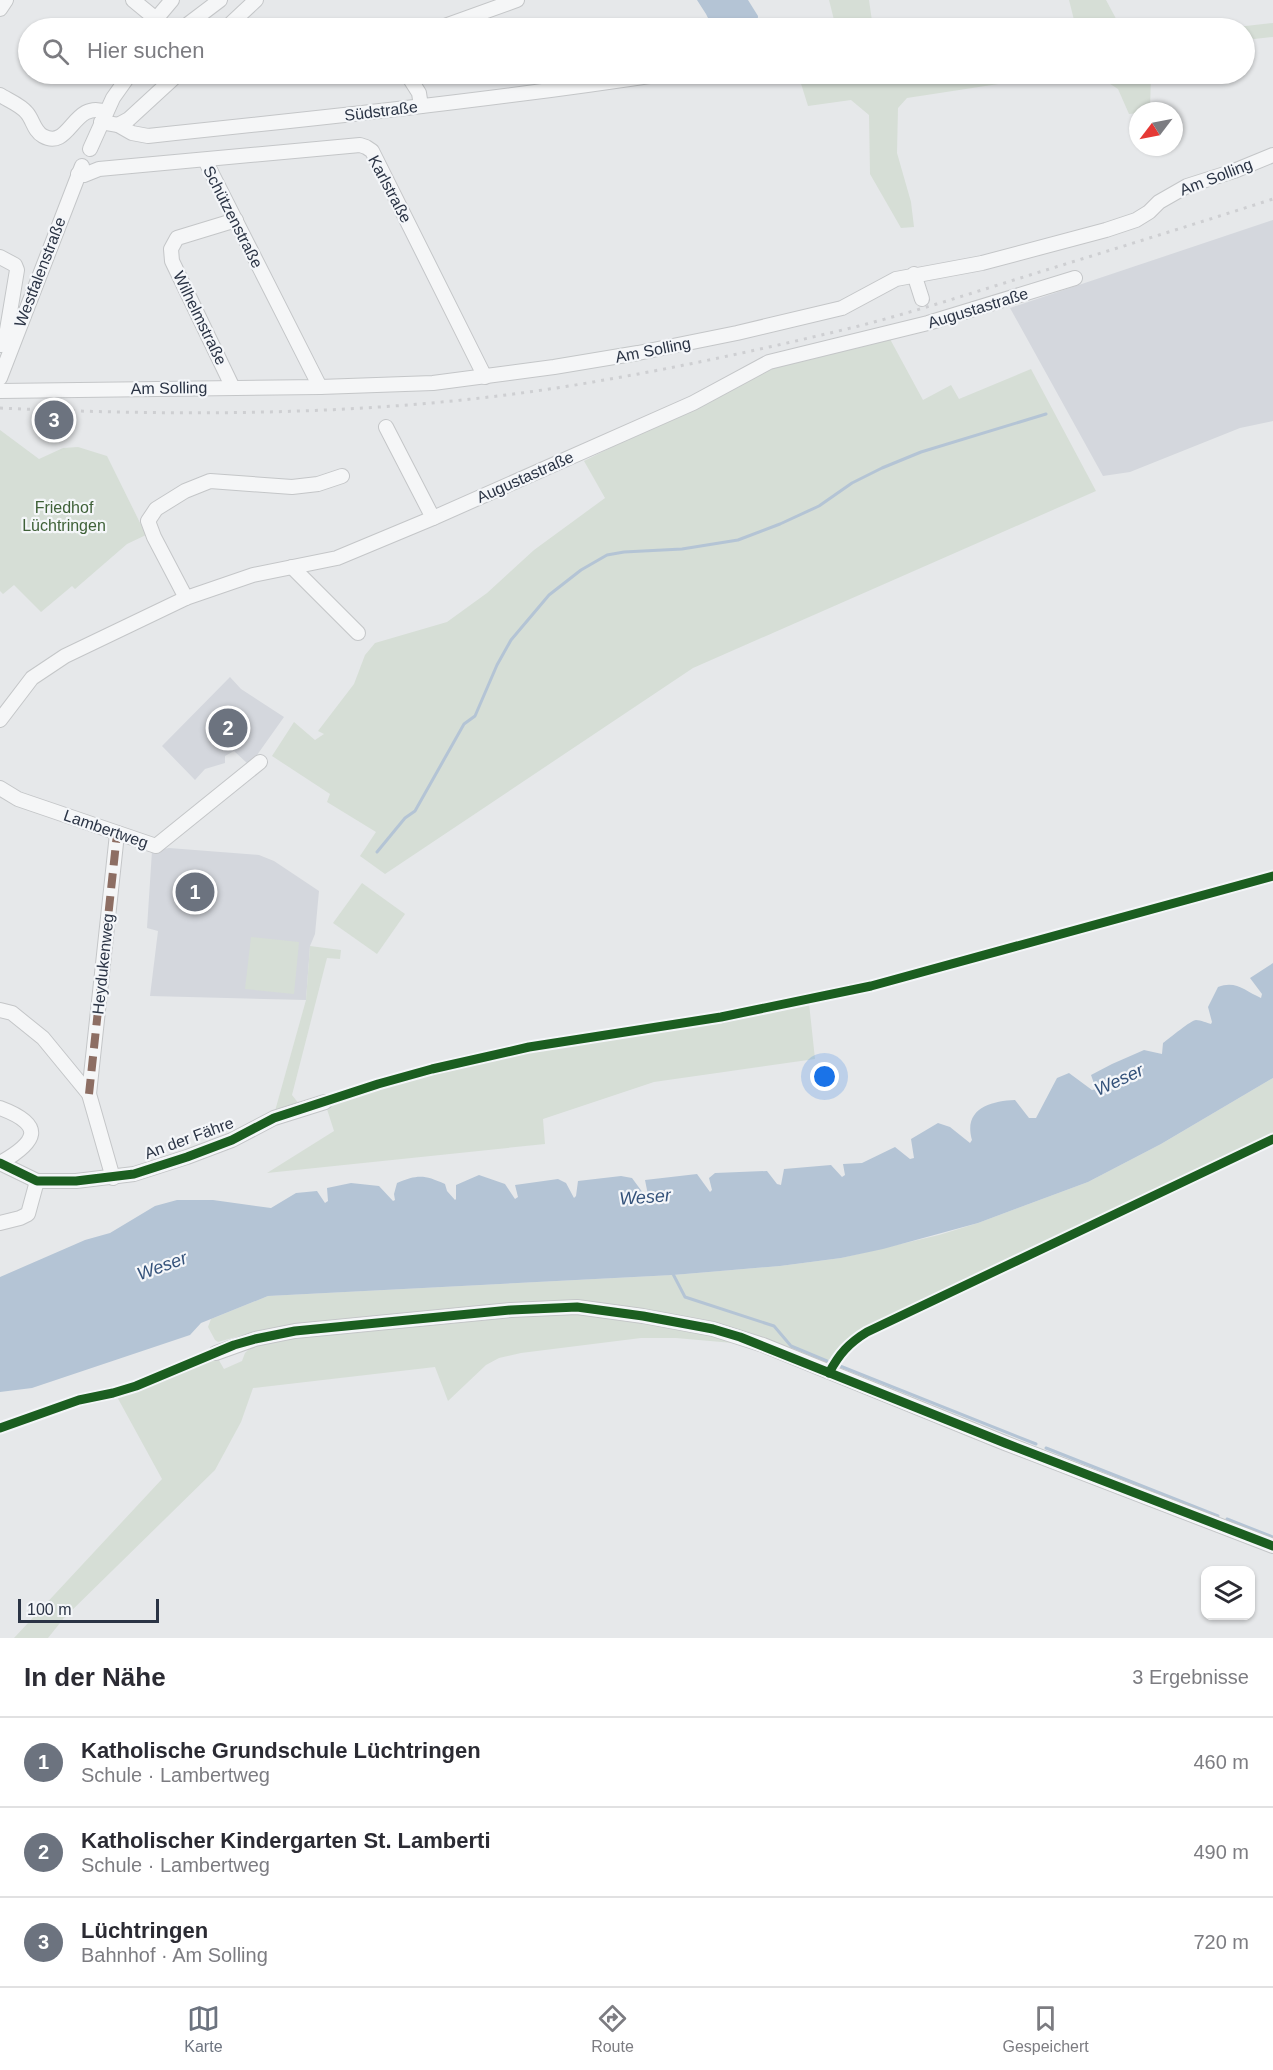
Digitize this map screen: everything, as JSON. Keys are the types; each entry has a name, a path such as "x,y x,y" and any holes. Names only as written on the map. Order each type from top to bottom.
{"street":[{"path":"0,9 6,0"},
{"path":"133,0 152,18"},
{"path":"162,18 172,0"},
{"path":"196,18 220,0"},
{"path":"237,18 256,0"},
{"path":"466,18 516,0"},
{"path":"90,149 112,98 122,84"},
{"path":"118,125 129,119 167,84"},
{"path":"413,84 419,93 421,106"},
{"name":"Südstraße","path":"103,117 132,133 148,136 597,84"},
{"path":"0,94 26,112 43,136 52,138 66,132 90,109 97,108 103,117"},
{"name":"Karlstraße","path":"205,159 360,145 366,147 372,152 485,377"},
{"name":"Am Solling","path":"0,391 320,387 433,383 638,353 842,308 896,279 982,263 1136,220 1187,186 1234,171 1273,155"},
{"name":"Schützenstraße","path":"80,170 84,175 99,169 205,159 320,387"},
{"name":"Westfalenstraße","path":"0,378 4,346 80,170"},
{"name":"Wilhelmstraße","path":"233,388 172,261 171,249 177,238 236,220"},
{"path":"0,257 15,265 17,270 4,346"},
{"path":"914,274 925,311"},
{"name":"Augustastraße","path":"0,720 32,678 65,657 186,598 253,575 337,558 434,518 693,403 769,362 925,311 1075,278"},
{"path":"386,427 434,518"},
{"path":"186,598 148,521 156,509 185,491 210,481 292,487 318,484 342,476"},
{"path":"292,567 358,633"},
{"name":"Lambertweg","path":"0,788 18,799 156,846 260,762"},
{"name":"Heydukenweg","path":"89,1094 117,834"},
{"path":"0,1010 12,1013 43,1038 89,1094 113,1178"},
{"name":"An der Fähre","path":"37,1181 76,1181 134,1174 187,1157 232,1140 274,1119 325,1102"},
{"path":"0,1108 27,1122 31,1132 30,1140 24,1148 0,1163"},
{"path":"0,1163 37,1181 28,1214 0,1223"},
{"path":"216,1353 255,1339 295,1331 511,1310 577,1307 655,1318 713,1329 763,1345 1005,1443 1273,1546"}],"shaded area":[{"path":"1273,220 1273,421 1240,428 1130,472 1103,476 1010,308"},
{"path":"230,677 241,689 284,717 252,762 248,764 234,751 225,756 225,763 205,769 195,780 162,746"},
{"path":"169,848 259,855 274,861 319,891 315,934 310,946 306,1000 150,996 158,931 147,928 152,851"}],"green space":[{"path":"829,0 869,0 872,18 834,18"},
{"path":"1069,0 1106,0 1116,18 1074,18"},
{"path":"1273,23 1273,37 1255,39 1255,25"},
{"path":"801,84 999,84 907,98 898,108 897,153 911,202 914,227 901,228 870,174 869,115 851,100 808,106"},
{"path":"1110,84 1151,84 1150,102 1129,102 1129,114 1118,89"},
{"path":"890,339 923,400 951,385 959,399 1031,369 1096,491 693,668 385,874 360,856 376,832 327,802 330,794 272,756 294,722 315,740 324,734 318,731 354,684 365,655 375,643 447,622 487,593 534,550 605,498 584,461 772,367"},
{"name":"Friedhof Lüchtringen","path":"0,430 39,459 63,448 78,447 107,456 146,535 127,544 75,589 72,586 41,612 14,585 3,594 0,591"},
{"path":"362,883 405,914 377,954 333,923"},
{"path":"251,937 299,942 294,994 245,989"},
{"path":"310,946 341,950 340,959 327,958 292,1095 299,1104 275,1111 306,1000"},
{"path":"809,1003 815,1059 654,1082 543,1119 545,1144 267,1173 334,1131 326,1106 450,1068 552,1047 681,1027"},
{"path":"1273,1078 1273,1135 866,1329 851,1338 825,1364 714,1322 645,1310 294,1325 254,1332 218,1342 208,1327 211,1319 268,1296 673,1275 780,1266 841,1258 939,1235 978,1223 1088,1182 1161,1144"},
{"path":"578,1313 695,1328 744,1344 676,1338 641,1338 521,1353 499,1358 486,1365 448,1401 435,1367 253,1388 241,1422 215,1470 64,1618 48,1638 14,1638 162,1479 116,1395 217,1357 224,1369 242,1361 245,1353 253,1345 278,1338 431,1321"}],"water":[{"path":"697,0 748,0 758,16 758,18 708,18"},
{"name":"Weser","path":"1273,963 1273,1078 1161,1144 1088,1182 978,1223 883,1249 841,1258 780,1266 673,1275 268,1296 201,1323 190,1335 32,1388 0,1392 0,1277 85,1240 110,1233 155,1206 177,1200 213,1200 271,1208 296,1193 317,1191 325,1203 328,1201 327,1188 351,1183 379,1186 393,1201 397,1183 421,1177 445,1184 447,1191 455,1200 456,1185 479,1175 505,1184 515,1199 518,1197 515,1185 558,1179 566,1183 574,1198 578,1181 621,1176 632,1178 646,1197 648,1195 645,1180 697,1174 710,1192 712,1190 709,1178 715,1173 767,1171 777,1184 781,1185 784,1169 831,1165 842,1177 845,1175 843,1164 862,1163 895,1147 910,1159 914,1158 911,1139 938,1123 950,1127 970,1143 972,1140 971,1121 975,1114 996,1102 1015,1100 1029,1118 1036,1118 1057,1078 1069,1073 1092,1090 1096,1089 1091,1075 1144,1050 1162,1054 1163,1043 1193,1021 1200,1020 1211,1024 1208,1007 1218,987 1235,986 1261,998 1262,994 1250,978"}],"waterway":[{"path":"377,852 405,818 415,811 464,724 475,716 497,665 511,640 549,595 581,570 607,555 682,549 738,540 819,506 852,483 921,452 1046,414"},
{"path":"672,1272 685,1297 774,1326 791,1346 827,1361"},
{"path":"840,1366 1036,1444"},
{"path":"1046,1448 1218,1516"},
{"path":"1227,1519 1273,1537"}],"railway":[{"path":"0,408 148,413 371,408 445,402 593,382 724,357 877,321 1273,199"}],"marked path":[{"path":"89,1094 117,834"}],"cycle path":[{"path":"0,1163 37,1181 76,1181 134,1174 232,1140 274,1118 432,1069 529,1047 721,1017 871,986 1273,876"},
{"path":"829,1373 845,1350 867,1332 1273,1139"},
{"path":"0,1428 79,1400 136,1386 234,1345 255,1339 295,1331 511,1310 577,1307 643,1316 713,1329 740,1337 1005,1443 1273,1546"}],"place":[{"name":"Lüchtringen","path":"54,420"},
{"name":"Katholischer Kindergarten St. Lamberti","path":"228,728"},
{"name":"Katholische Grundschule Lüchtringen","path":"195,892"}]}
